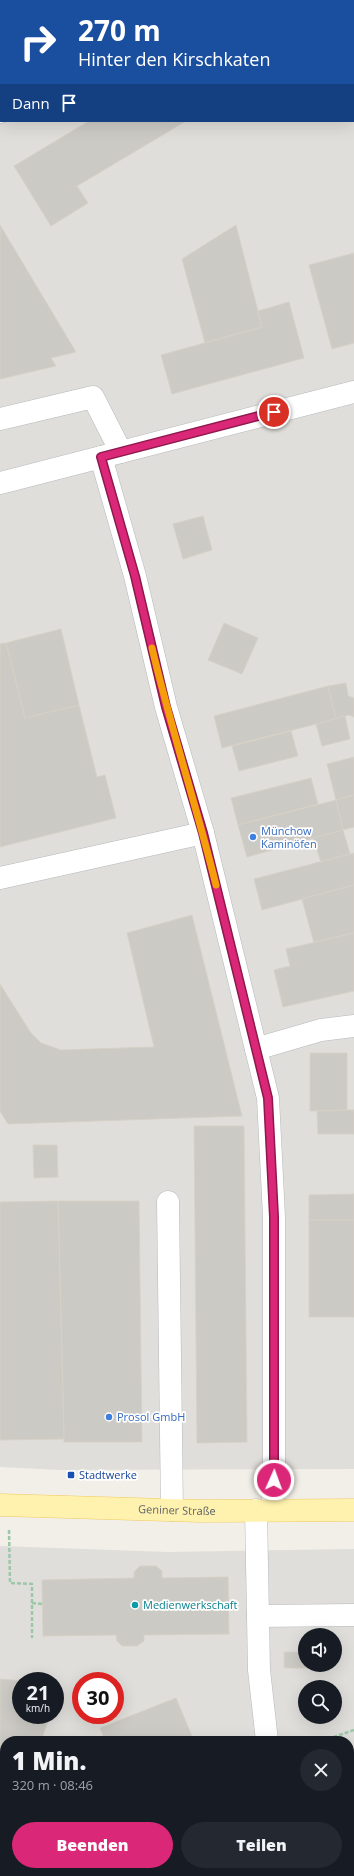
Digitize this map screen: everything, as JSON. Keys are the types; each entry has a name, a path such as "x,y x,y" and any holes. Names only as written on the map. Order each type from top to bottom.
{"main road":[{"name":"Geniner Straße","path":"4,1505 172,1510 354,1510"}],"street":[{"path":"0,483 354,392"},
{"path":"0,419 93,397 111,454 135,576 166,707 203,833 268,1098 274,1217 274,1464 264,1510 258,1616 259,1670 266,1736"},
{"path":"0,878 203,833"},
{"path":"256,1049 321,1030 354,1026"},
{"path":"168,1202 172,1510"},
{"path":"258,1616 354,1615"}],"path":[{"path":"4,1505 10,1583 32,1584 32,1638"},
{"path":"32,1604 42,1604"},
{"path":"337,1736 354,1730"}],"shaded area":[{"path":"0,122 354,122 354,1469 60,1470 0,1467"},
{"path":"0,1546 168,1552 354,1549 354,1736 0,1736"}],"building":[{"path":"87,122 184,122 77,186 88,203 51,226 14,166"},
{"path":"0,225 76,352 51,358 56,366 0,379"},
{"path":"236,225 262,327 205,343 182,259"},
{"path":"354,253 354,343 332,349 309,265"},
{"path":"289,302 304,358 172,394 161,355 262,327 258,311"},
{"path":"203,516 212,550 183,559 173,524"},
{"path":"224,623 258,638 242,674 208,660"},
{"path":"61,629 79,705 25,718 6,643"},
{"path":"6,643 25,718 79,705 97,777 105,775 116,818 0,847 0,644"},
{"path":"346,683 348,696 354,698 354,717 349,715 336,719 328,686"},
{"path":"328,686 336,719 222,748 214,716"},
{"path":"345,716 350,739 322,746 316,724"},
{"path":"291,731 298,756 239,771 232,746"},
{"path":"354,757 354,795 336,800 327,764"},
{"path":"311,778 318,804 238,825 231,798"},
{"path":"354,795 354,827 343,830 336,800"},
{"path":"336,800 343,830 247,857 238,825"},
{"path":"343,830 350,854 321,862 313,838"},
{"path":"354,853 354,885 262,910 254,879"},
{"path":"354,885 354,933 314,943 302,899"},
{"path":"192,915 242,1116 8,1124 0,1111 0,984 31,1033 41,1043 61,1050 154,1047 127,933"},
{"path":"354,933 354,991 283,1007 274,970 290,966 286,949"},
{"path":"310,1053 347,1053 347,1110 310,1111"},
{"path":"354,1110 354,1134 318,1134 317,1111"},
{"path":"194,1126 244,1126 247,1442 197,1443"},
{"path":"33,1145 57,1145 58,1177 34,1178"},
{"path":"354,1194 354,1220 309,1220 309,1195"},
{"path":"58,1201 139,1201 142,1442 64,1442"},
{"path":"58,1201 64,1439 0,1440 0,1202"},
{"path":"309,1220 354,1220 354,1317 309,1317"},
{"name":"Medienwerkschaft","path":"140,1566 156,1566 162,1571 162,1578 228,1577 229,1634 144,1635 144,1641 137,1646 122,1646 117,1641 116,1635 43,1636 42,1580 134,1578 134,1572"},
{"path":"284,1652 298,1652 298,1668 284,1668"},
{"path":"0,1679 12,1680 12,1724 47,1724 43,1736 0,1736"},
{"path":"176,1698 192,1736 103,1736 100,1728 110,1724 124,1724 124,1719"}],"slow traffic":[{"path":"152,648 166,707 203,833 216,885"}],"place":[{"name":"Münchow Kaminöfen","path":"253,837"},
{"name":"Prosol GmbH","path":"109,1417"},
{"name":"Stadtwerke","path":"71,1475"},
{"name":"Medienwerkschaft","path":"135,1605"}],"route":[{"path":"274,412 101,457 135,576 166,707 203,833 268,1098 274,1217 274,1480"}]}
